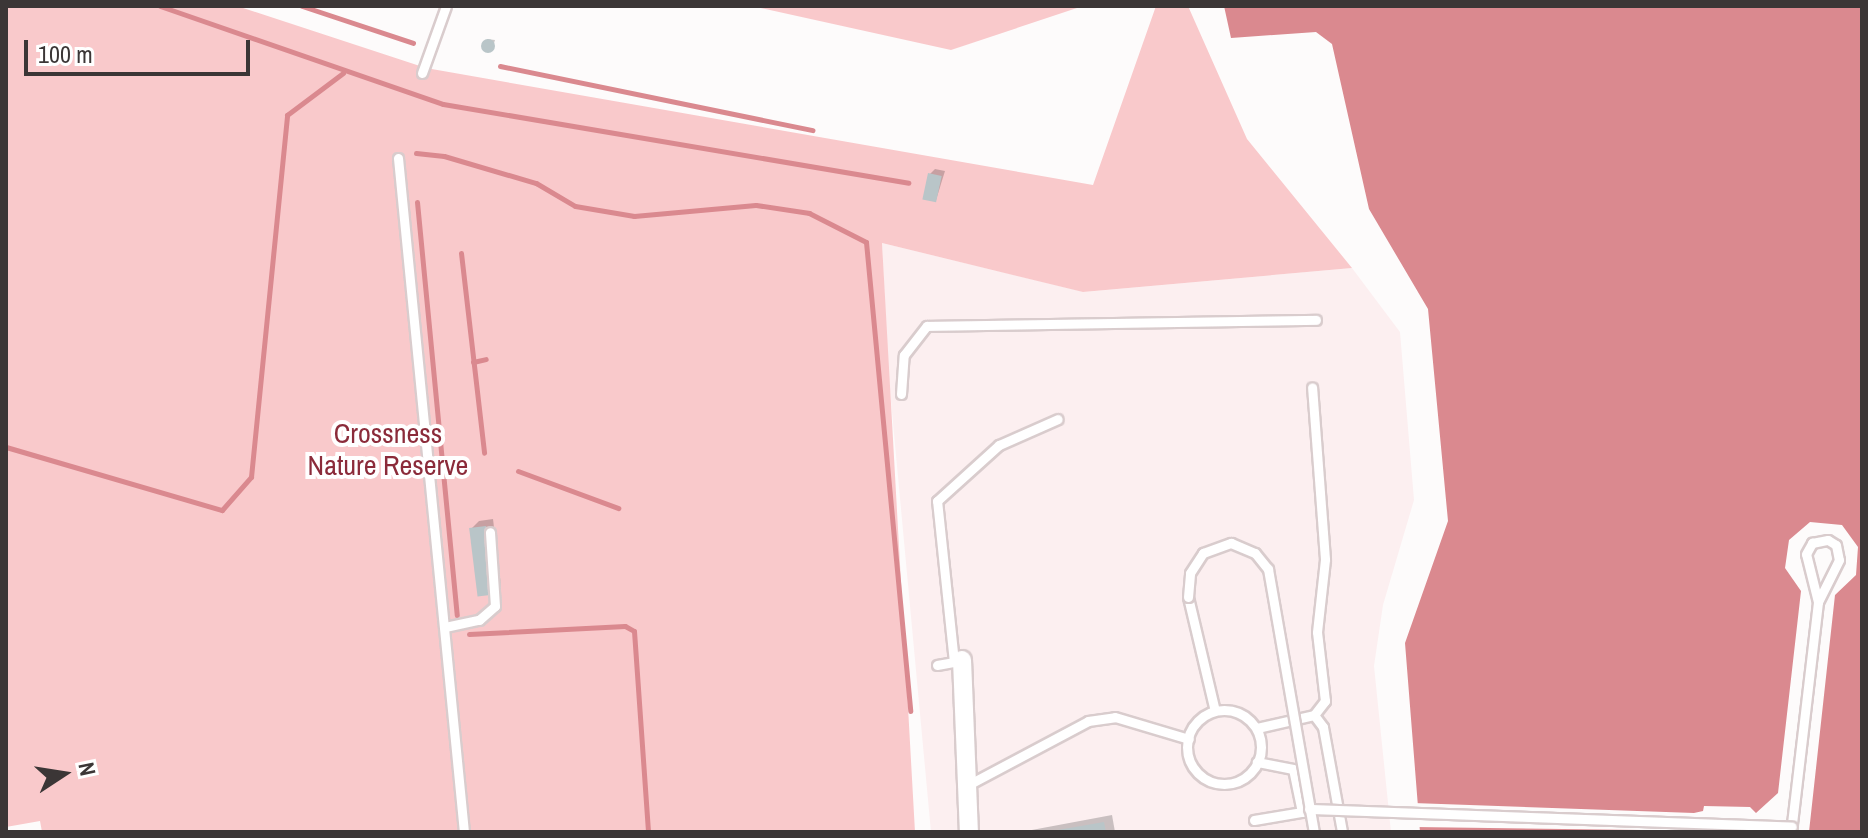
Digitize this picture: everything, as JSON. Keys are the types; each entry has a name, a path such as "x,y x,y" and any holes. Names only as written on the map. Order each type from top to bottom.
{"street":[{"path":"958,661 969,832"}],"lane":[{"path":"422,73 446,6"},
{"path":"398,158 464,832"},
{"path":"901,394 904,355 927,326 1316,320"},
{"path":"1257,728 1314,715 1325,701 1317,632 1325,559 1312,387"},
{"path":"937,665 958,661 937,501 999,445 1058,419"},
{"path":"445,627 479,620 495,606 490,532"},
{"path":"1309,809 1792,829 1818,602 1839,560 1836,545 1828,540 1812,543 1806,554 1818,602"},
{"path":"1215,711 1188,597 1190,573 1203,553 1231,543 1255,553 1268,569 1314,832"},
{"path":"1215,711 1238,713 1257,728 1257,762 1240,780 1218,784 1196,771 1188,755 1189,739 1203,716 1215,711"},
{"path":"1314,715 1323,727 1342,832"},
{"path":"966,786 1088,721 1115,717 1189,739"},
{"path":"1254,820 1302,812 1293,769 1257,762"}],"shaded area":[{"path":"1224,6 1862,6 1862,832 1420,832 1405,643 1448,521 1428,309 1369,209 1332,44 1316,32 1231,38"},
{"path":"882,243 1084,292 1352,268 1400,332 1414,500 1383,605 1374,666 1391,832 931,832 888,369"}],"green space":[{"name":"Crossness Nature Reserve","path":"6,6 237,6 426,68 1093,185 1156,6 1188,6 1247,139 1352,268 1083,292 882,243 915,832 42,832 40,821 6,827"},
{"path":"752,6 1083,6 951,50"}],"pier":[{"path":"1810,522 1842,525 1858,547 1856,575 1835,595 1809,832 1415,827 1413,803 1694,813 1703,811 1704,806 1750,807 1756,813 1778,793 1801,591 1785,568 1789,540"}],"building":[{"path":"488,39 495,46 488,53 481,46"},
{"path":"928,173 942,176 936,202 922,199"},
{"path":"486,526 494,594 478,597 469,528"},
{"path":"1104,822 1106,832 1058,832 1058,830"}],"waterway":[{"path":"160,6 443,104 908,183"},
{"path":"302,6 413,43"},
{"path":"500,66 813,130"},
{"path":"6,447 222,510 251,477 287,115 343,73"},
{"path":"416,153 444,156 536,183 575,206 634,216 756,205 809,213 866,242 910,711"},
{"path":"417,202 457,615"},
{"path":"461,253 484,453"},
{"path":"473,362 486,359"},
{"path":"518,471 618,508"},
{"path":"469,634 625,626 634,631 648,832"}]}
